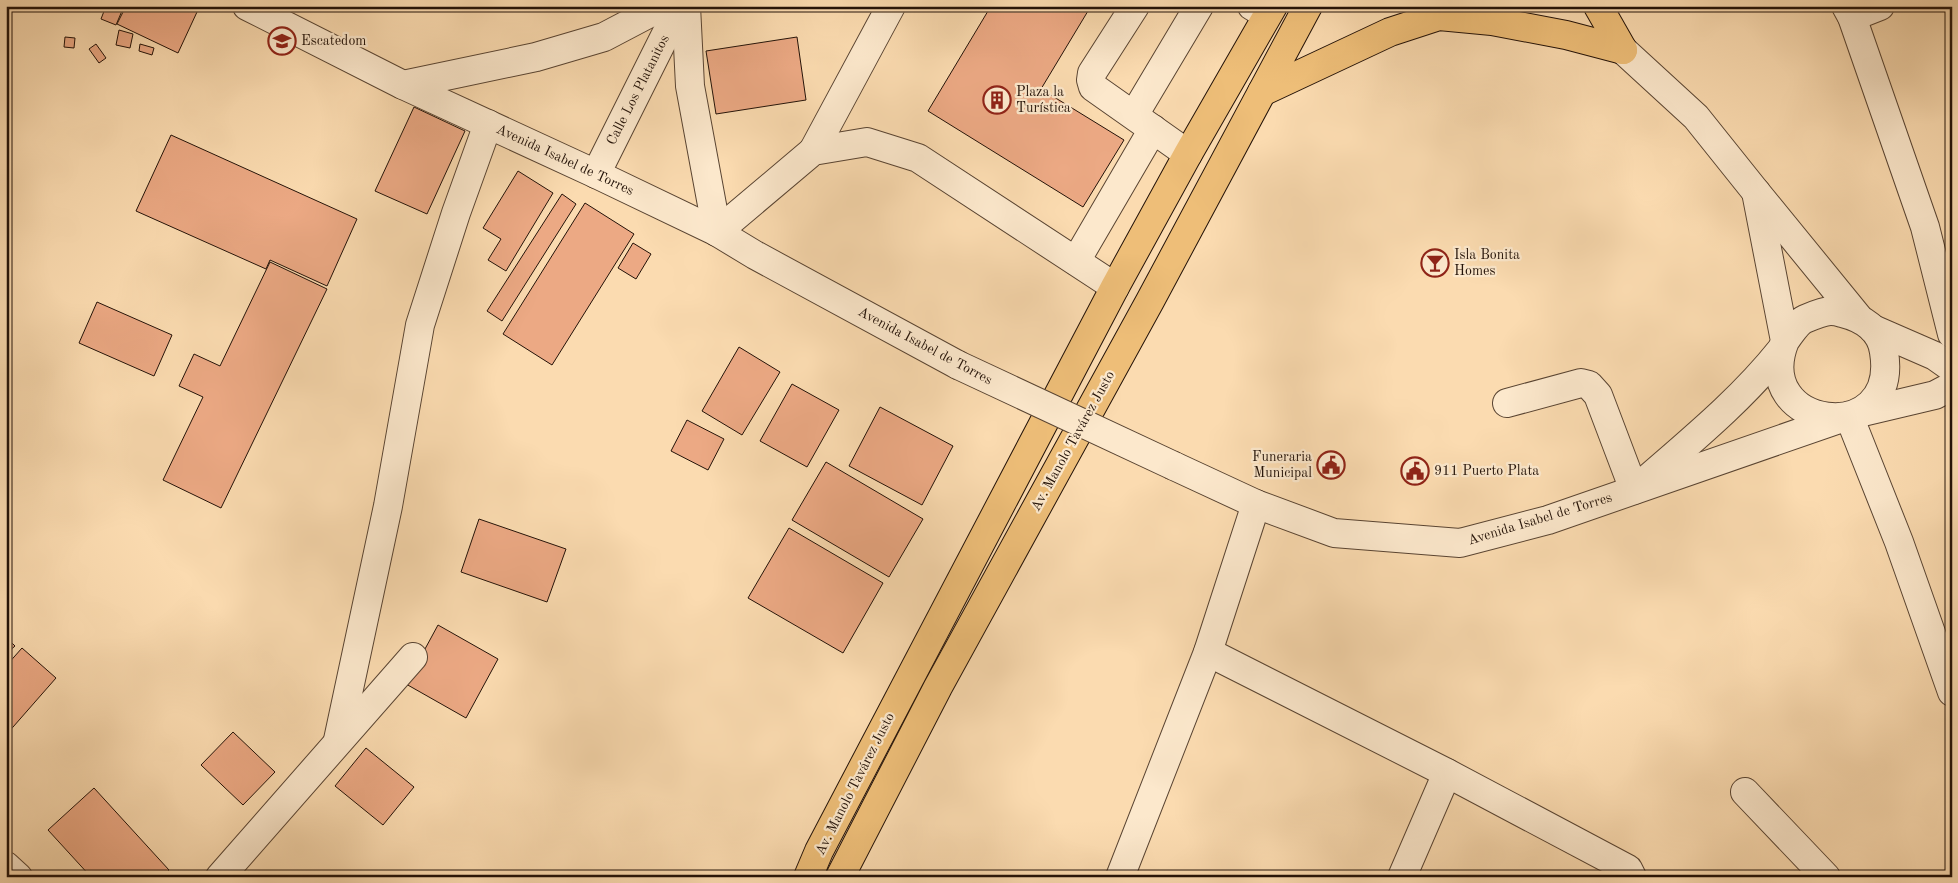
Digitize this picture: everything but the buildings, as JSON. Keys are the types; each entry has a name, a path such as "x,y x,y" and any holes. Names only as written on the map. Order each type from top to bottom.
{"main road":[{"name":"Av. Manolo Tavárez Justo","path":"840,877 942,678 1150,301 1308,6"},
{"path":"1598,6 1623,50"},
{"name":"Av. Manolo Tavárez Justo","path":"808,877 819,851 1115,287 1188,154 1264,9"},
{"path":"1262,92 1390,32 1439,16 1492,21 1566,34 1623,50"}],"street":[{"name":"Avenida Isabel de Torres","path":"247,6 404,86 717,232 755,255 958,365 1256,504 1334,533 1460,543 1548,520 1849,416 1935,395 1952,386"},
{"path":"404,86 545,55 604,37 663,6"},
{"name":"Calle Los Platanitos","path":"596,174 680,6"},
{"path":"686,6 690,86 717,232 813,151 891,6"},
{"path":"1135,6 1092,73 1093,87 1188,154"},
{"path":"1076,261 1199,6"},
{"path":"1880,6 1849,12 1925,227 1952,334"},
{"path":"1623,50 1696,117 1884,346 1886,366 1882,386 1871,403 1849,416 1821,417 1801,408 1787,393 1779,372 1783,346 1756,192"},
{"path":"338,740 388,506 420,325 456,213 488,124"},
{"path":"813,151 867,142 918,158 1115,287"},
{"path":"1783,346 1804,319 1831,311 1866,323 1936,356 1952,368"},
{"name":"Avenida Isabel de Torres","path":"1634,490 1710,424 1771,363 1783,346"},
{"path":"1508,403 1581,383 1589,385 1598,395 1634,490"},
{"path":"1849,416 1900,542 1952,692"},
{"path":"1120,877 1208,652 1256,504"},
{"path":"1208,652 1447,773 1628,869 1632,877"},
{"path":"220,877 338,740 413,657"},
{"path":"1402,877 1447,773"},
{"path":"1745,792 1826,877"},
{"path":"6,866 18,877"}],"place":[{"name":"Escatedom","path":"282,41"},
{"name":"Plaza la Turística","path":"997,100"},
{"name":"Isla Bonita Homes","path":"1435,263"},
{"name":"Funeraria Municipal","path":"1331,465"},
{"name":"911 Puerto Plata","path":"1415,471"}]}
